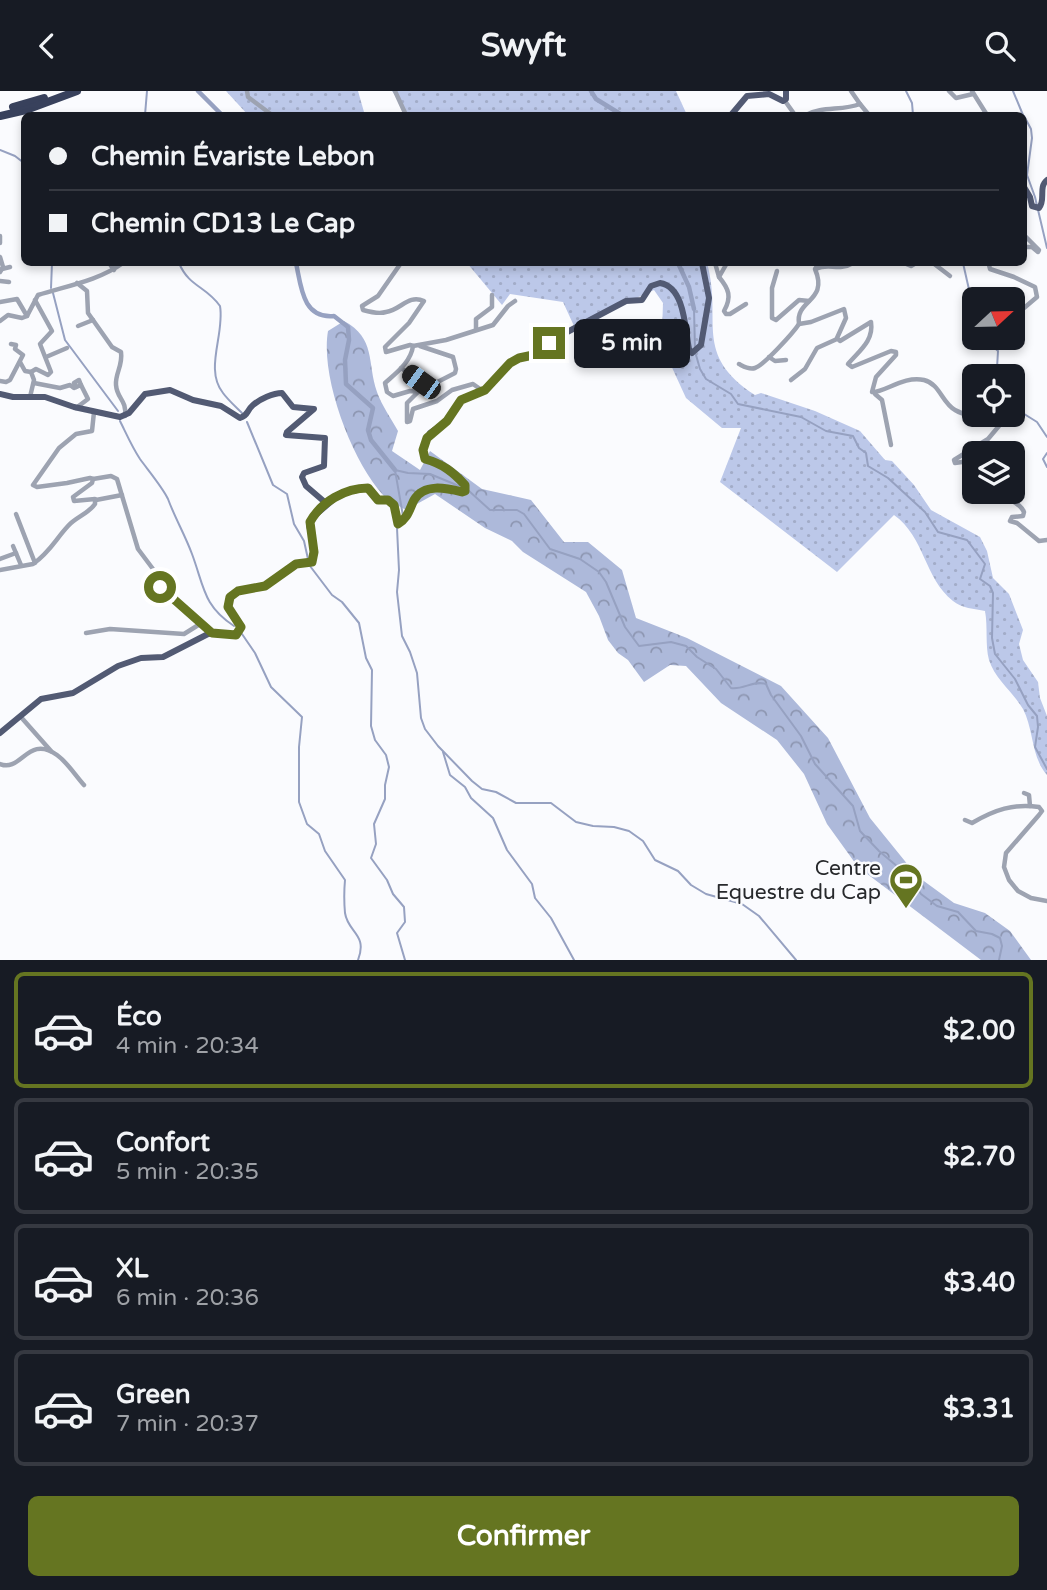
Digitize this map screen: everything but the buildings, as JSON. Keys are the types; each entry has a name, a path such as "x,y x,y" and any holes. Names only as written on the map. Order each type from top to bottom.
{"highway":[{"path":"0,111 64,91"},
{"path":"0,116 26,110 77,91"}],"main road":[{"path":"733,112 746,93 769,94 785,101 786,91"},
{"path":"1027,192 1032,206 1037,208 1047,180"},
{"path":"0,733 41,699 73,694 118,666 141,658 163,657 212,633 233,635 240,632 240,625 228,607 229,600 243,589 265,586 296,564 312,562 314,552 310,522 341,493 368,488 378,500 388,500 394,505 398,524 408,515 420,493 440,487 465,491 465,485 453,472 425,459 423,450 430,433 447,421 461,400 483,391 514,361 538,354 554,339 626,301 642,300 652,286 660,283 669,286 677,296 689,349 692,353 696,352 702,343 709,299 703,266"},
{"path":"0,394 46,397 76,408 120,417 125,416 141,397 165,391 221,406 240,418 246,416 254,404 276,393 282,393 293,407 314,409 287,432 287,436 324,437 326,440 324,467 309,471 302,477 306,486 327,504"}],"street":[{"path":"247,91 248,97 268,112"},
{"path":"395,91 405,112"},
{"path":"851,91 867,112"},
{"path":"949,91 956,98 973,93 984,112"},
{"path":"785,101 793,112"},
{"path":"814,112 860,104"},
{"path":"0,236 0,243"},
{"path":"1027,239 1040,250 1037,252 1032,247 1027,247"},
{"path":"0,257 1,271 10,267"},
{"path":"111,266 114,270"},
{"path":"0,321 8,315 22,318 27,316 40,293 50,293 119,266"},
{"path":"399,266 378,296 363,305 362,309 385,313 405,301 424,301 384,350 386,352 410,345 416,346 453,357 456,369 455,373 418,392 407,403 407,422 410,421 414,409 437,401 452,390 473,384 483,391"},
{"path":"716,266 729,294 724,311 726,314 746,304"},
{"path":"719,277 725,266"},
{"path":"739,364 755,368 769,357 799,324 800,313 820,286 816,270 818,266"},
{"path":"816,270 822,266 838,269 846,266"},
{"path":"937,266 950,276"},
{"path":"990,266 990,269 1035,287 1037,297 1026,306"},
{"path":"777,271 772,288 772,318 776,320 799,300 809,301"},
{"path":"0,281 9,282"},
{"path":"77,283 87,291 88,313 112,347 121,352 122,366 116,378 116,388 125,401 125,416"},
{"path":"476,329 476,319 492,307 492,295"},
{"path":"0,302 17,299 27,316"},
{"path":"20,361 25,371 36,369 50,374 41,341 52,331 35,300"},
{"path":"418,392 410,391 393,396 387,392 385,383 416,346 446,340 493,325 515,301"},
{"path":"799,324 804,325 844,309 846,318 837,339"},
{"path":"78,326 93,320"},
{"path":"791,380 805,369 817,348 837,339 841,340 869,321 872,325 867,344 849,363 850,366 891,351 896,352 894,358 876,377 872,389 882,400 891,445"},
{"path":"0,381 10,380 23,353 15,349 16,345 11,344"},
{"path":"46,357 67,348"},
{"path":"769,357 775,361 786,360"},
{"path":"401,367 421,382 426,378"},
{"path":"30,397 34,383 31,372"},
{"path":"875,393 898,382 925,380 936,387 948,405 957,412 970,416 1003,416 1004,420 985,441"},
{"path":"34,383 60,388 79,386 88,399 76,408"},
{"path":"94,412 92,431 76,434 59,449 33,485 37,487 67,484 87,478 114,476 119,482 138,549 153,569 160,587 212,633"},
{"path":"962,455 954,460 955,463 962,462"},
{"path":"93,479 92,483 73,497 74,501 122,495"},
{"path":"0,570 35,563 53,548 68,526 90,510 96,500"},
{"path":"1017,504 1024,512 1023,516 1012,517 1010,521 1017,523 1038,541 1047,540"},
{"path":"16,514 35,563"},
{"path":"13,546 21,565"},
{"path":"0,559 16,553"},
{"path":"86,633 110,629 184,634 200,624"},
{"path":"20,716 84,785"},
{"path":"0,764 5,767 17,762 30,750 51,751"},
{"path":"1024,793 1029,795 1030,806"},
{"path":"965,820 972,823 995,811 1015,805 1039,807 1044,812 1006,853 1003,861 1005,872 1018,891 1047,901"}],"shaded area":[{"path":"226,91 358,91 364,112 245,112"},
{"path":"392,91 676,91 686,112 407,112"},
{"path":"470,266 708,266 716,351 723,365 736,380 755,395 761,393 815,411 860,431 885,460 892,461 914,485 931,510 980,537 987,551 993,578 1009,594 1023,630 1019,644 1023,660 1038,682 1040,698 1047,716 1047,775 1035,752 1023,709 995,673 989,660 985,611 960,605 943,592 912,534 894,515 837,572 720,482 741,428 722,428 686,398 669,361 662,331 663,303 654,290 574,326 563,302 510,294 502,305"}],"green space":[{"path":"344,321 361,335 366,343 377,392 398,431 392,451 420,470 430,451 482,489 531,500 564,542 588,542 622,570 636,618 687,638 781,686 828,738 870,818 917,876 954,903 985,913 1010,931 1031,960 981,960 858,867 827,824 804,774 777,740 721,703 686,666 670,665 644,682 628,660 618,653 608,640 586,592 523,552 512,541 485,528 435,494 406,510 390,502 371,480 360,461 334,394 327,350 328,331"}],"waterway":[{"path":"145,112 147,91"},
{"path":"198,91 219,112"},
{"path":"591,91 596,99 617,112"},
{"path":"906,91 913,112"},
{"path":"1013,91 1022,112"},
{"path":"1027,122 1032,138 1027,175"},
{"path":"0,150 21,161"},
{"path":"1027,175 1047,248"},
{"path":"51,288 52,266"},
{"path":"180,266 188,277 220,306 215,373 223,393 242,413"},
{"path":"297,266 309,306 315,312 334,316 348,327 346,384 373,408 368,430 371,440 395,470"},
{"path":"679,266 689,287 694,309"},
{"path":"964,266 968,287"},
{"path":"53,293 65,340 118,411"},
{"path":"694,309 695,349"},
{"path":"997,350 997,364"},
{"path":"696,355 706,379 731,394 738,404 801,417 826,431 853,436 859,448 866,453 868,466 888,478 925,512 938,532 967,540 985,564 980,579 990,586 993,593 992,638 995,654 1015,679 1028,705 1037,716 1035,747 1047,769"},
{"path":"1025,414 1037,422 1047,437"},
{"path":"120,421 137,454 168,499 210,603 234,626"},
{"path":"247,422 273,485 287,494 294,524 304,541 308,559"},
{"path":"1047,453 1043,459 1047,467"},
{"path":"403,516 395,470 430,474 459,486"},
{"path":"469,491 490,510 517,510 524,514 550,549 580,559 599,572 625,627 639,646 671,642 686,646 716,669 731,688 766,684 801,736 815,764 853,806 860,831 900,871 910,877 921,894 937,906 958,912 976,931 1000,938 1002,946 999,960"},
{"path":"397,528 397,592 402,636 417,673 421,718 425,729 438,746 482,789 496,792 516,803 551,803 576,822 629,831 643,841 655,860 678,871 691,885 706,894 742,904 759,916 796,960"},
{"path":"310,566 332,595 342,602 359,623 366,658 372,670 371,726 389,767 385,799 374,824 376,844 371,858 404,907 405,922 397,933 405,960"},
{"path":"242,634 255,653 271,687 302,717 299,802 307,824 319,834 325,851 345,880 345,913 361,944 358,960"},
{"path":"443,752 450,775 465,787 471,798 493,818 507,850 532,884 535,898 551,918 574,960"}],"place":[{"name":"Centre Equestre du Cap","path":"906,910"}],"route":[{"path":"160,587 212,633 236,635 241,627 228,607 230,597 240,590 265,586 300,562 312,562 314,552 310,522 341,493 368,488 378,500 388,500 394,505 398,524 408,515 420,493 440,487 465,491 465,485 453,472 425,459 423,450 427,438 447,421 463,398 485,390 510,363 538,354 549,343"}]}
